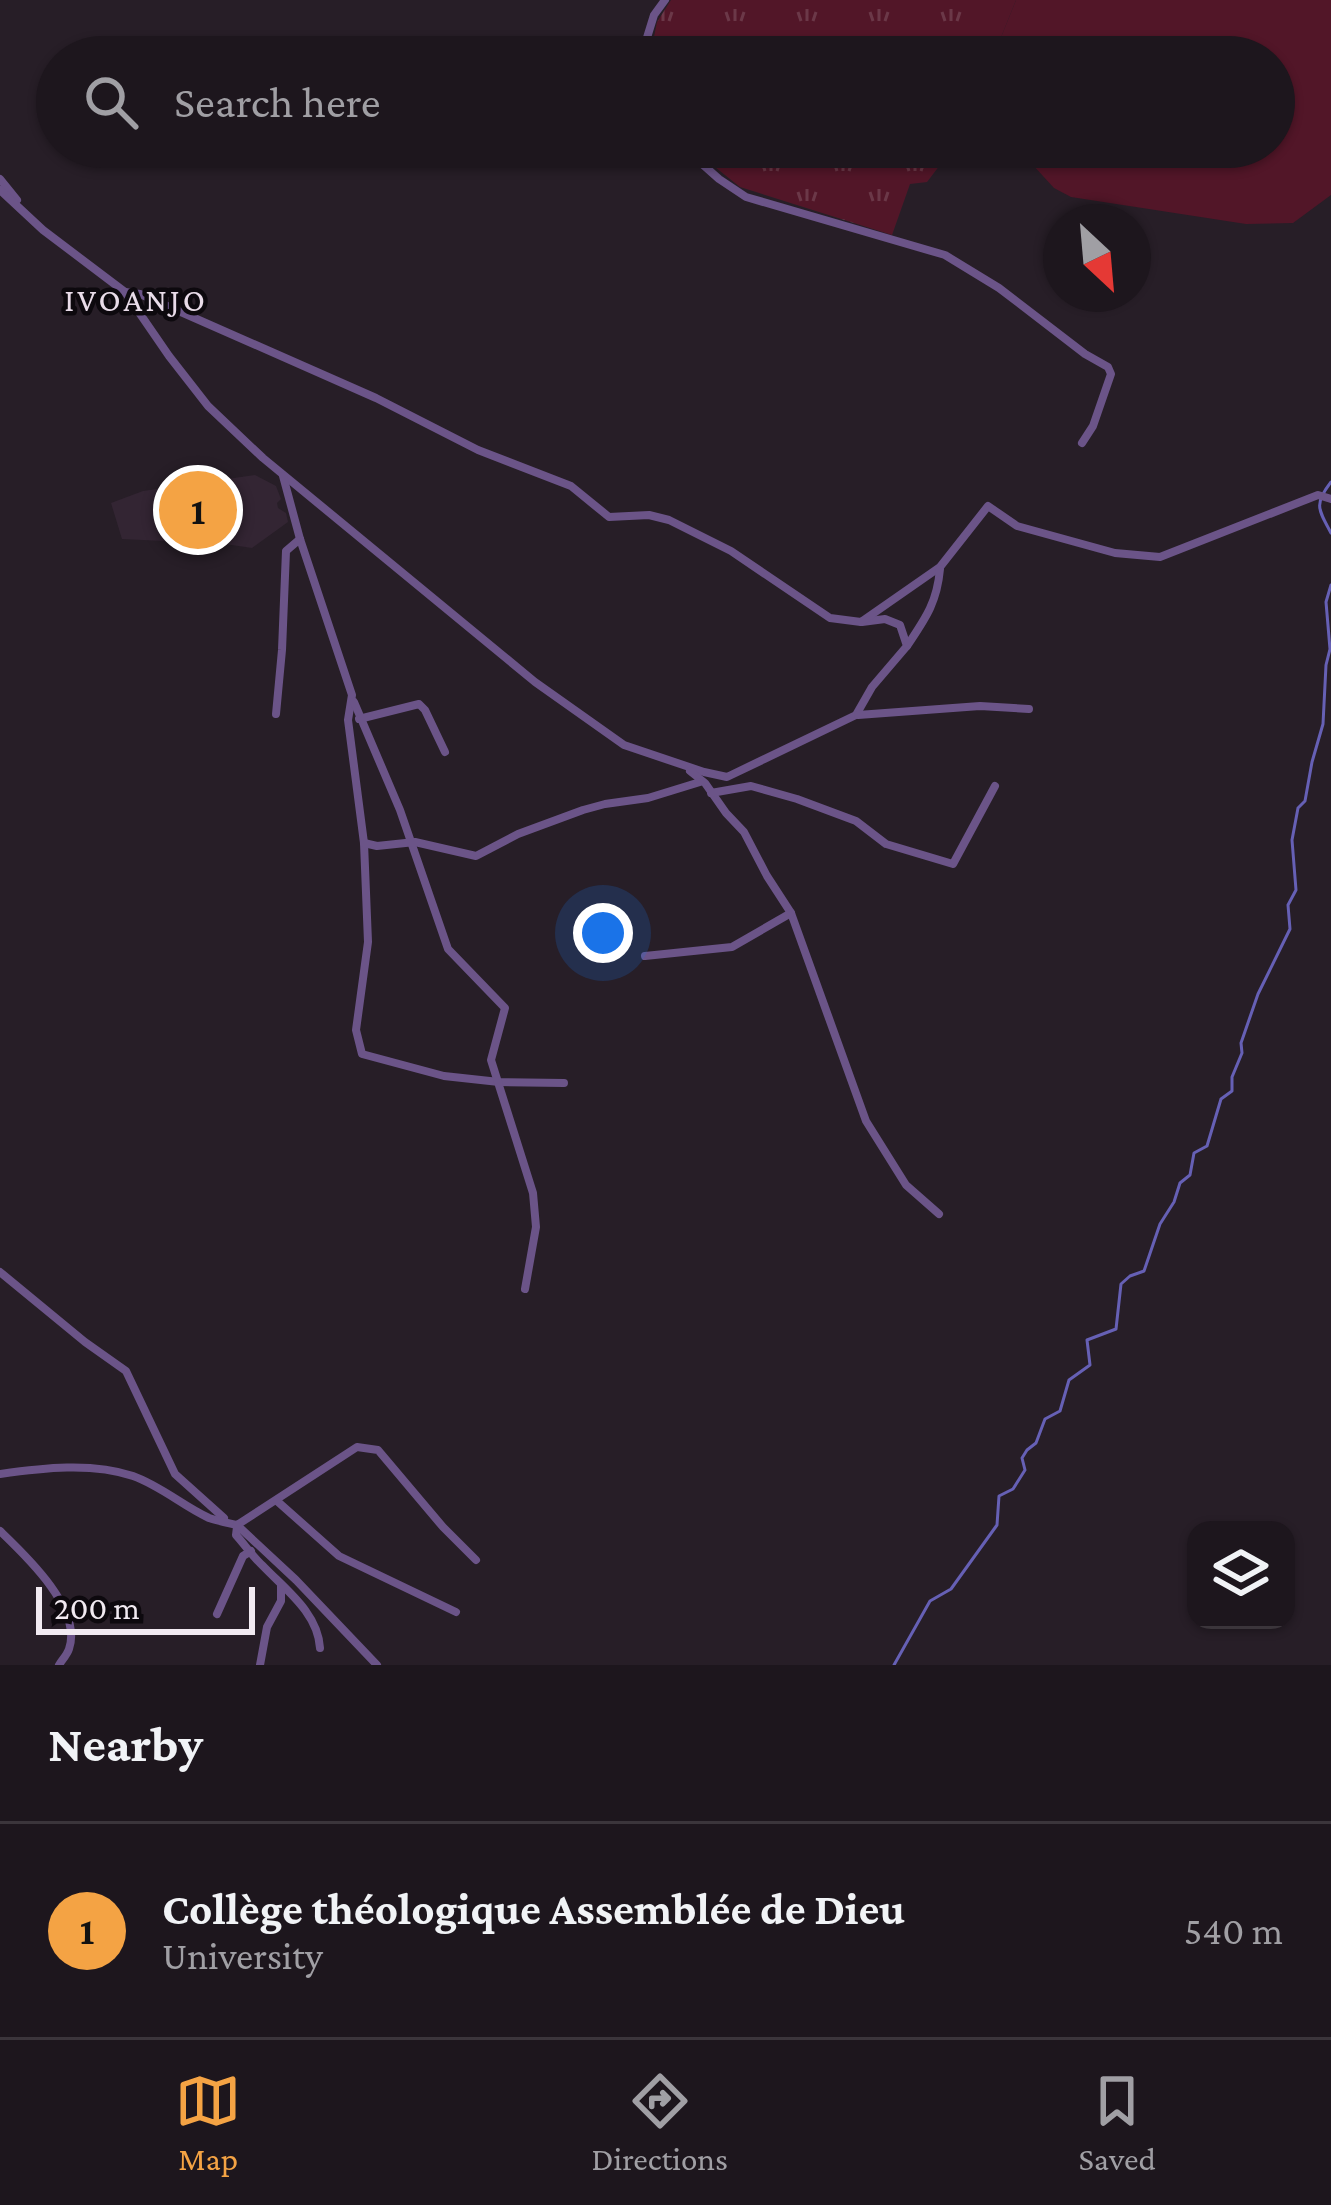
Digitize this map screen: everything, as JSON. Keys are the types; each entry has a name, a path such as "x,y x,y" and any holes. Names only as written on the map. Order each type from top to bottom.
{"street":[{"path":"647,36 665,0"},
{"path":"707,168 746,197 945,255 1108,367 1111,374 1082,443"},
{"path":"0,178 33,220"},
{"path":"0,190 125,292 208,406 283,475 535,682 624,745 727,777 856,715 980,706 1029,710"},
{"path":"125,292 140,294 279,353 478,450 572,486 609,518 649,515 669,520 731,551 830,618 885,619 900,625 907,646"},
{"path":"283,475 359,719 400,810 448,949 505,1008 491,1060 533,1193 536,1227 525,1289"},
{"path":"861,622 940,567 988,506 1017,526 1115,553 1160,557 1325,497"},
{"path":"276,714 286,551 300,538"},
{"path":"856,715 928,615 938,593 940,567"},
{"path":"352,695 348,720 364,844 368,943 356,1030 362,1054 444,1076 564,1083"},
{"path":"359,719 419,704 445,752"},
{"path":"685,766 705,782 743,832 791,913 866,1121 906,1185 939,1214"},
{"path":"364,844 416,842 476,856 518,834 583,810 702,782"},
{"path":"711,793 751,786 797,799 856,821 886,844 953,864 995,786"},
{"path":"645,956 732,947 791,913"},
{"path":"0,1272 127,1371 175,1474 296,1580 377,1665"},
{"path":"0,1474 81,1468 131,1475 211,1518 237,1526 357,1448 378,1450 476,1561"},
{"path":"277,1501 339,1556 456,1612"},
{"path":"237,1526 236,1535 310,1618 320,1648"},
{"path":"0,1531 58,1595 70,1630 70,1646 59,1665"},
{"path":"217,1614 243,1556 250,1551"},
{"path":"260,1665 267,1628 281,1601 281,1584"}],"shaded area":[{"path":"255,475 276,486 281,499 278,508 286,513 288,522 252,548 122,539 111,503 143,491"}],"green space":[{"path":"671,0 1016,0 1001,36 654,36"},
{"path":"1016,0 1331,0 1331,195 1293,223 1246,224 1151,209 1151,204 1071,197 1054,188 1036,168 1295,168 1295,36 1001,36"},
{"path":"716,168 938,168 927,182 910,184 892,235 740,187"}],"waterway":[{"path":"1331,482 1320,508 1331,533"},
{"path":"894,1665 930,1601 951,1589 997,1525 999,1496 1013,1489 1025,1470 1022,1458 1036,1443 1045,1419 1060,1411 1069,1380 1090,1365 1087,1340 1116,1329 1121,1284 1144,1271 1160,1224 1180,1183 1190,1175 1194,1153 1207,1146 1221,1099 1232,1091 1241,1043 1258,994 1290,929 1288,905 1296,890 1292,840 1323,724 1330,649 1326,602 1331,585"}],"place":[{"name":"Collège théologique Assemblée de Dieu","path":"198,510"}],"district":[{"name":"IVOANJO","path":"136,299"}]}
